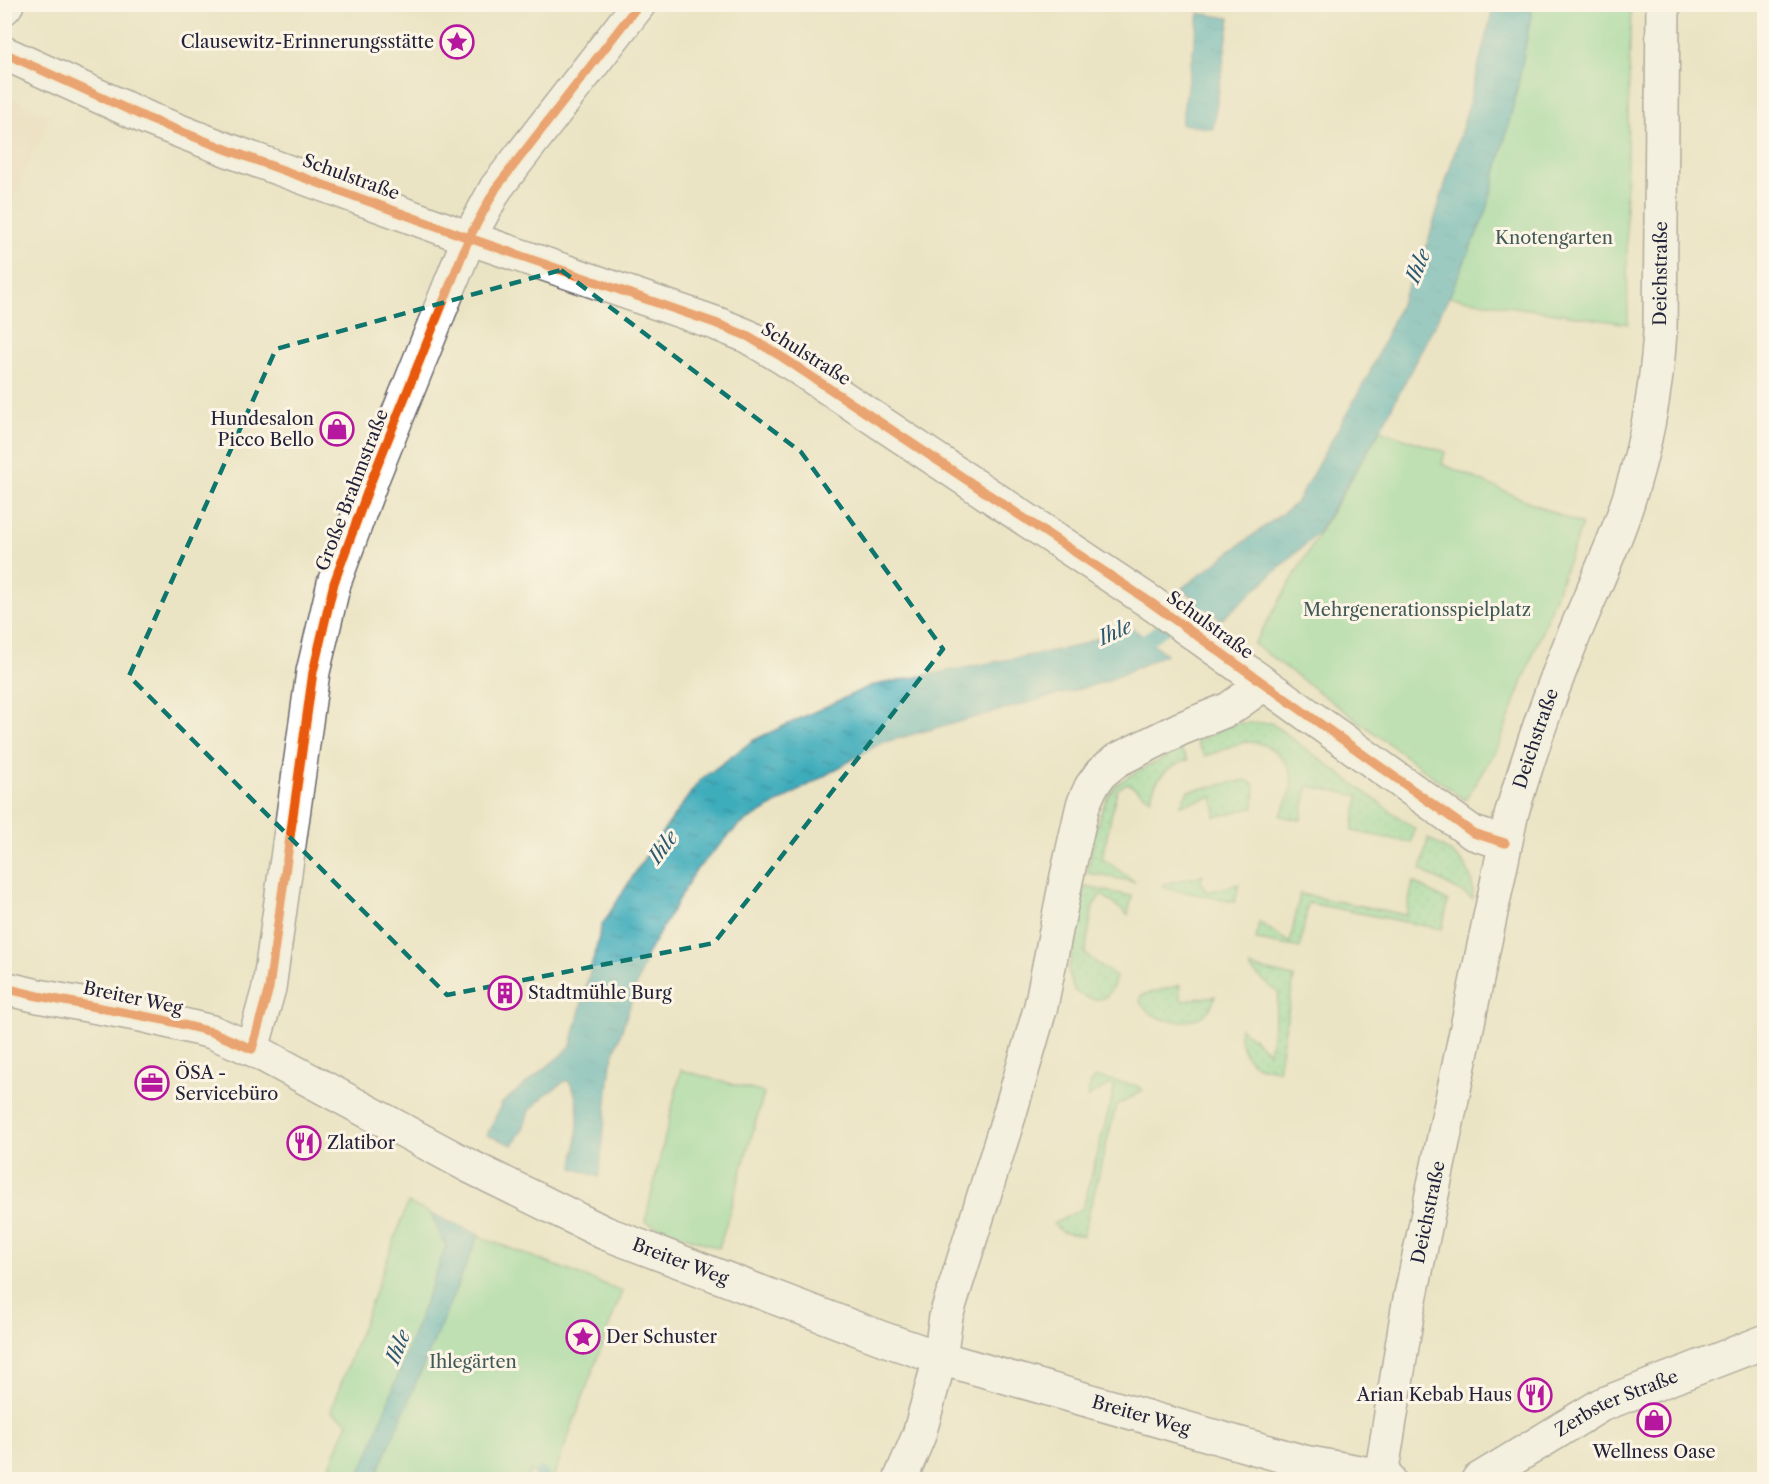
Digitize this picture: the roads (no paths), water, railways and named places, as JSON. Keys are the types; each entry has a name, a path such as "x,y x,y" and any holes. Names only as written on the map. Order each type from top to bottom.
{"street":[{"name":"Große Brahmstraße","path":"252,1049 269,988 313,672 332,593 372,479 469,238 496,188 639,4"},
{"name":"Deichstraße","path":"1384,1478 1408,1309 1505,843 1532,744 1620,523 1636,475 1650,415 1657,372 1660,332 1664,4"},
{"name":"Schulstraße","path":"4,53 149,118 228,150 747,336 782,357 1150,603 1473,833 1505,843"},
{"path":"900,1479 919,1435 940,1358 946,1316 1041,1006 1083,805 1091,787 1101,773 1117,760 1180,729 1229,709 1264,684"},
{"name":"Breiter Weg","path":"4,988 212,1032 252,1049 469,1167 605,1233 884,1339 940,1358 1304,1462 1384,1478"},
{"name":"Zerbster Straße","path":"1478,1479 1601,1405 1764,1342"}],"water":[{"path":"1494,5 1533,5 1517,90 1487,210 1449,297 1380,430 1317,534 1221,620 1182,588 1296,503 1369,374 1428,241 1463,125"},
{"path":"1199,13 1230,18 1213,129 1181,124"},
{"path":"1130,626 1166,654 1105,682 881,743 738,826 695,871 647,954 611,1063 599,1177 573,1168 578,1110 573,1088 567,1080 545,1095 529,1111 523,1129 513,1145 487,1135 502,1103 571,1045 602,925 649,851 700,780 754,740 870,686 1073,647"},
{"path":"430,1213 479,1235 375,1479 356,1479 367,1458 446,1246"}],"waterway":[{"name":"Ihle","path":"1132,649 1217,594"},
{"name":"Ihle","path":"539,1480 541,1474"}],"place":[{"name":"Clausewitz-Erinnerungsstätte","path":"457,42"},
{"name":"Hundesalon Picco Bello","path":"337,429"},
{"name":"Stadtmühle Burg","path":"505,993"},
{"name":"ÖSA - Servicebüro","path":"152,1083"},
{"name":"Zlatibor","path":"304,1143"},
{"name":"Der Schuster","path":"583,1337"},
{"name":"Arian Kebab Haus","path":"1535,1395"},
{"name":"Wellness Oase","path":"1654,1420"}],"park label":[{"name":"Knotengarten","path":"1554,238"},
{"name":"Mehrgenerationsspielplatz","path":"1417,610"},
{"name":"Ihlegärten","path":"473,1362"}]}
